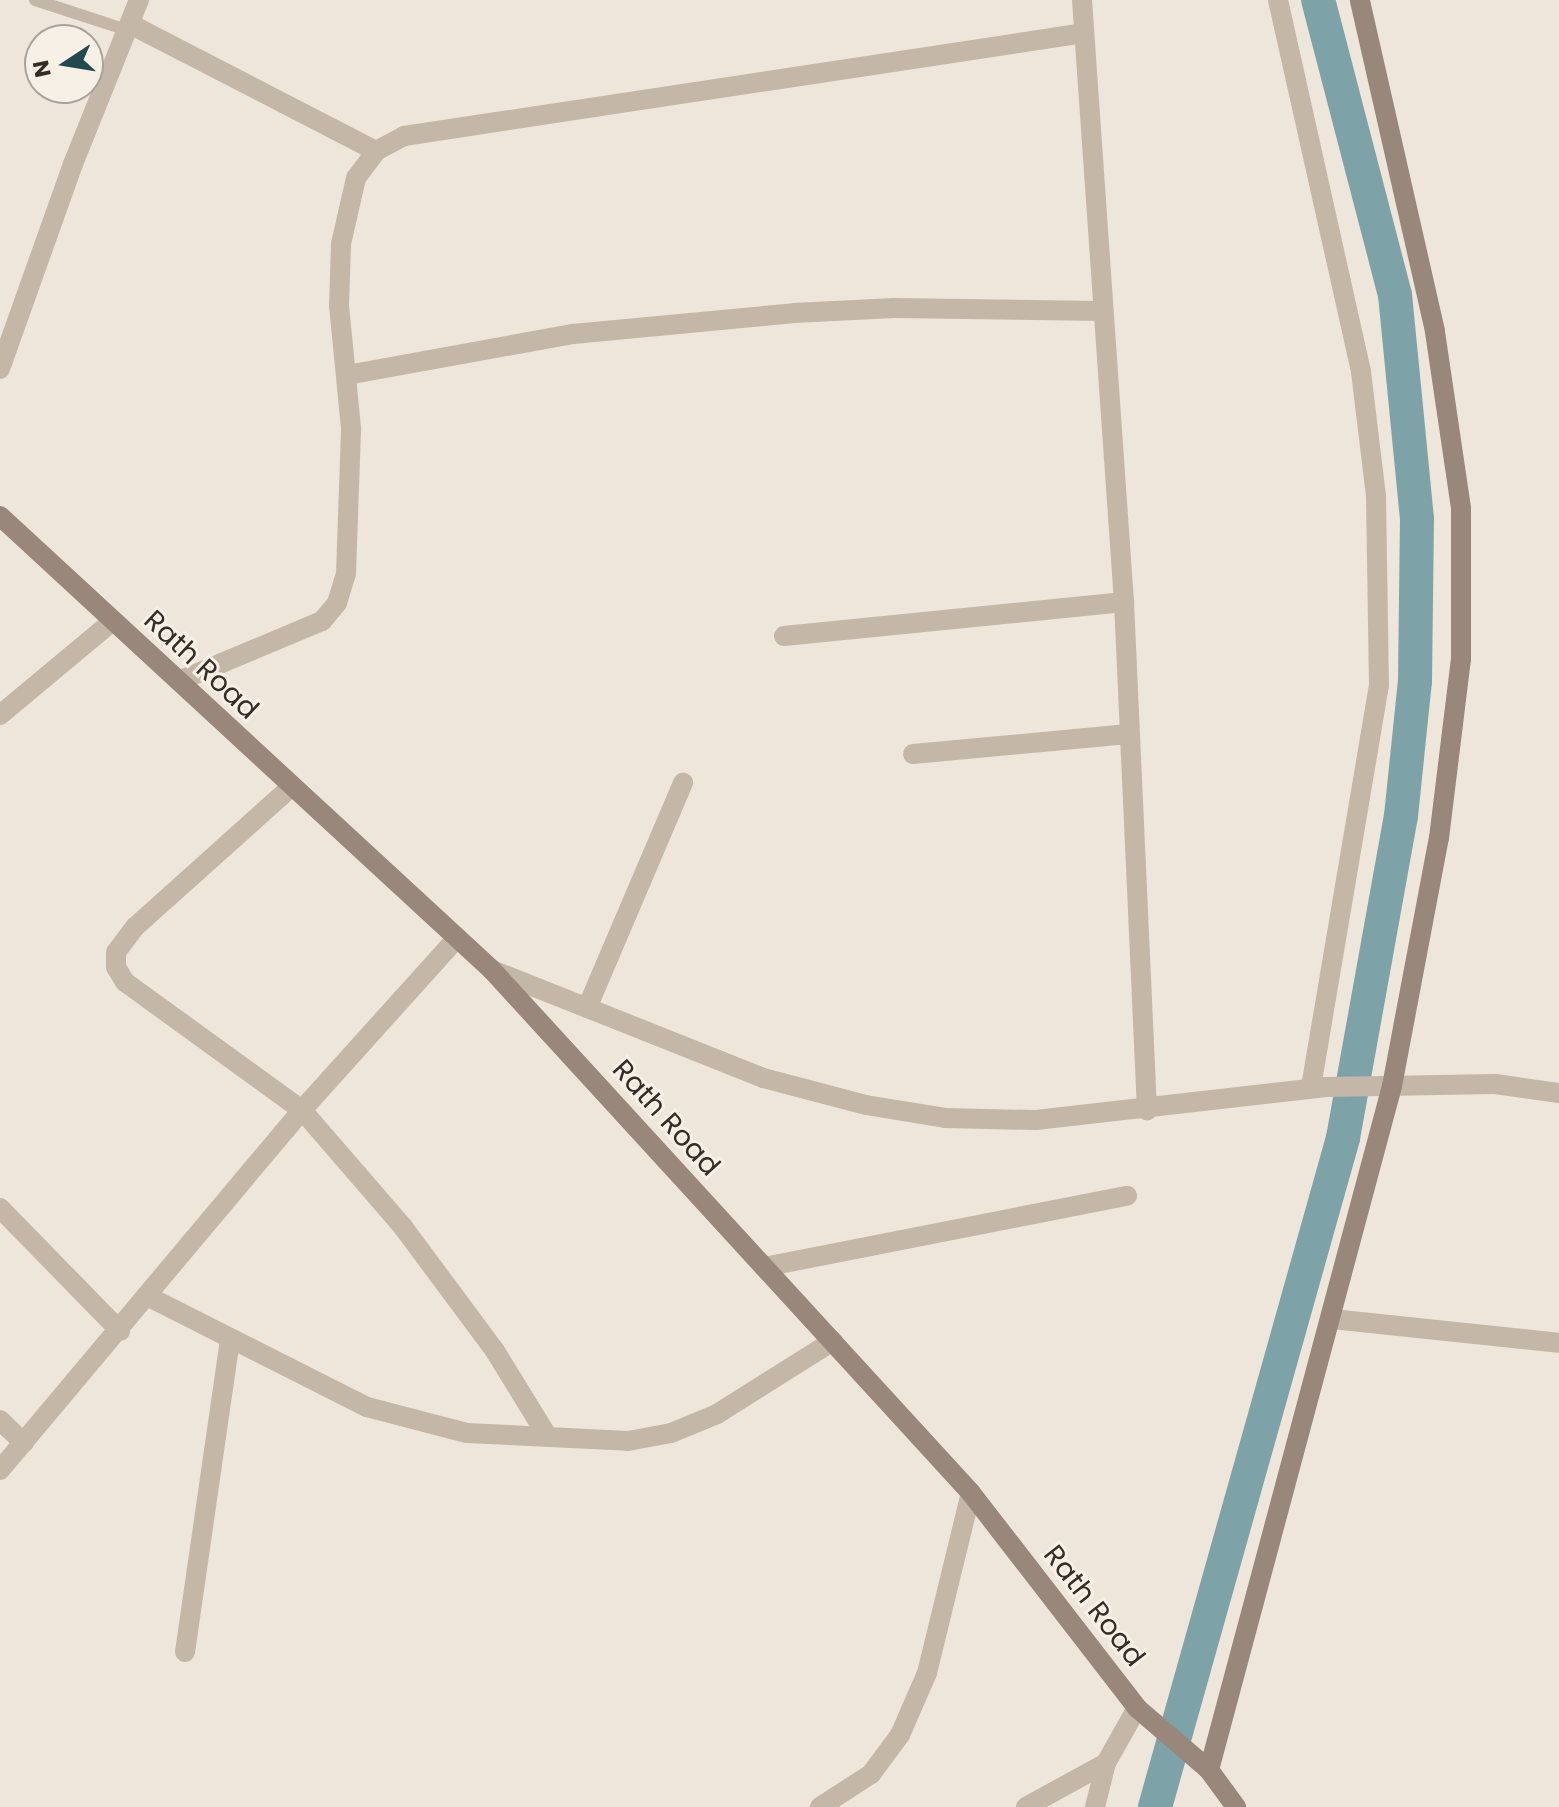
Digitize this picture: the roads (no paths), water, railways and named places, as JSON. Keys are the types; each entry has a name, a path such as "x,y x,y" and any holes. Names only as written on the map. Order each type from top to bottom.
{"street":[{"path":"0,369 139,0"},
{"path":"1082,0 1100,311 1124,602 1147,1110"},
{"path":"1278,0 1361,372 1376,496 1379,685 1318,1087"},
{"path":"1202,1764 1332,1319 1436,853 1461,659 1461,508 1435,331 1360,0"},
{"path":"128,27 376,151"},
{"path":"179,681 322,621 337,603 346,574 351,428 339,305 341,244 356,178 376,151 404,136 1084,33"},
{"path":"347,375 573,334 794,313 894,308 1100,311"},
{"name":"Rath Road","path":"0,516 290,788 492,970 971,1493 1145,1714 1202,1764 1236,1807"},
{"path":"784,636 1124,602"},
{"path":"0,715 113,621"},
{"path":"913,754 1128,734"},
{"path":"587,1008 683,783"},
{"path":"290,788 135,927 116,952 116,967 125,982 302,1110 403,1227 495,1351 548,1437"},
{"path":"0,1470 149,1297 302,1110 457,938"},
{"path":"492,970 763,1078 866,1105 960,1119 1036,1120 1147,1110 1318,1087 1495,1084 1559,1093"},
{"path":"764,1267 1127,1196"},
{"path":"0,1208 120,1331"},
{"path":"149,1297 367,1407 467,1433 628,1441 671,1433 717,1414 833,1341"},
{"path":"1332,1319 1559,1343"},
{"path":"185,1652 230,1339"},
{"path":"0,1420 24,1443"},
{"path":"820,1807 871,1774 900,1735 927,1673 971,1493"},
{"path":"1026,1807 1106,1763 1145,1714"},
{"path":"1095,1807 1106,1763"}],"lane":[{"path":"35,0 128,27"}],"waterway":[{"path":"1155,1807 1343,1138 1401,816 1415,681 1417,519 1395,295 1318,0"}]}
